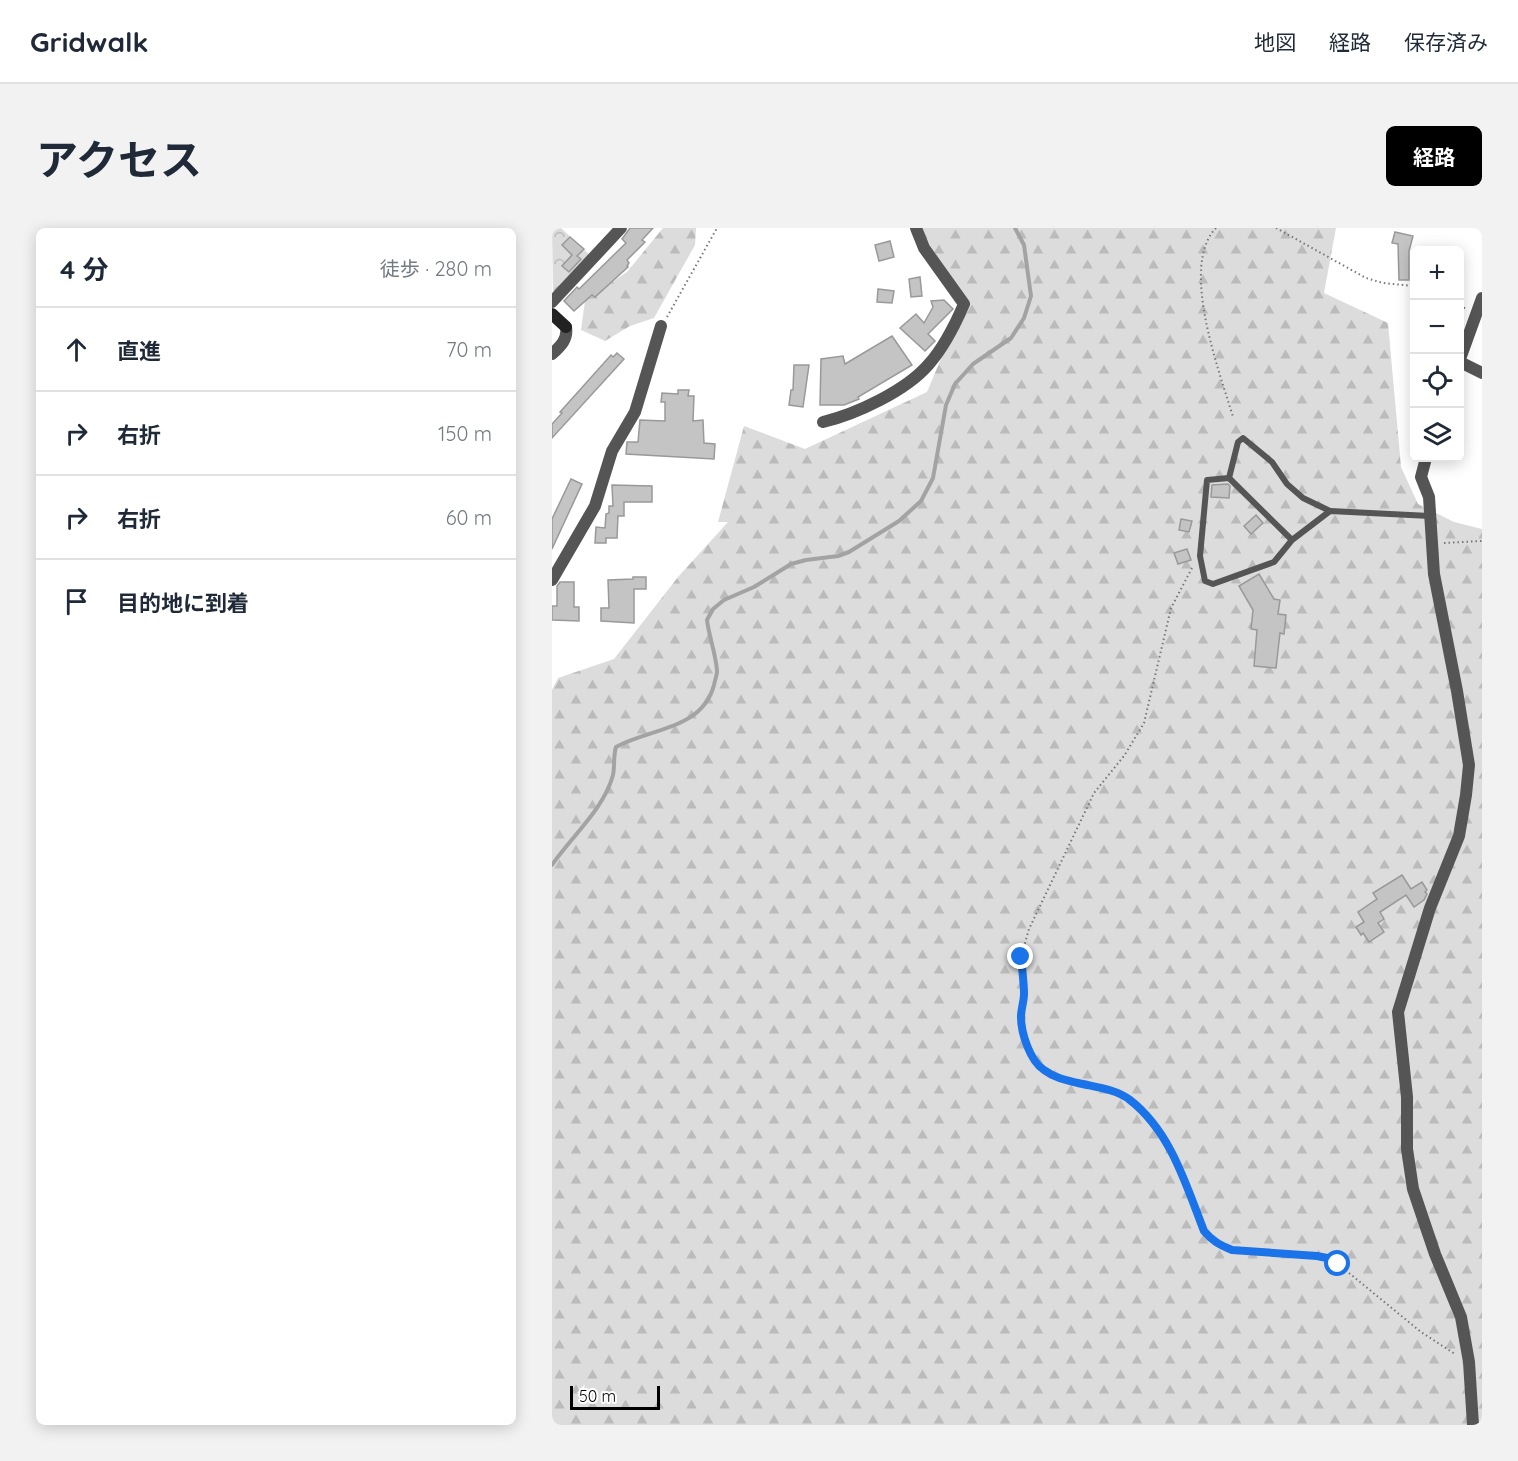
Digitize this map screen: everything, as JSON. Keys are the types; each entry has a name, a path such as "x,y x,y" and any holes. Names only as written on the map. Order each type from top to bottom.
{"street":[{"path":"552,302 621,228"},
{"path":"823,422 846,416 902,387 928,365 955,326 964,304 924,248 916,228"},
{"path":"1462,354 1482,298"},
{"path":"552,314 566,327 567,335 552,354"},
{"path":"554,571 595,506 612,451 635,412 661,326"},
{"path":"1464,363 1482,372"},
{"path":"1425,462 1421,477 1430,498 1434,574 1469,765 1459,836 1431,908 1398,1012 1407,1098 1407,1149 1413,1189 1461,1317 1469,1362 1473,1425"}],"lane":[{"path":"1229,478 1238,442 1243,438 1272,462 1287,483 1303,498 1330,511 1431,516"},
{"path":"1292,540 1229,478 1207,480 1200,555 1205,581 1213,584 1274,562 1292,540 1330,511"}],"path":[{"path":"661,326 717,228"},
{"path":"1216,228 1205,243 1202,256 1201,299 1213,352 1233,417"},
{"path":"1276,228 1365,278 1383,283 1410,286"},
{"path":"1432,544 1482,541"},
{"path":"1200,555 1171,608 1144,723 1124,756 1094,793 1029,929 1021,957 1024,996 1021,1015 1023,1031 1033,1056 1042,1069 1057,1078 1121,1094 1148,1118 1159,1131 1176,1160 1204,1231 1219,1245 1232,1250 1267,1251 1327,1258 1338,1264 1421,1332 1469,1362"}],"green space":[{"path":"552,228 561,228 592,257 553,293"},
{"path":"663,228 696,228 695,245 654,318 630,326 605,341 581,330 585,301 627,272"},
{"path":"915,228 1336,228 1324,293 1388,323 1401,467 1418,504 1454,522 1482,529 1482,1425 552,1425 552,690 558,678 614,659 678,577 728,522 718,522 744,426 805,449 927,392 964,304"}],"building":[{"path":"630,228 653,228 642,240 645,242 627,260 628,267 595,297 592,295 574,311 564,301 626,243 622,239"},
{"path":"1395,232 1413,236 1409,251 1409,280 1399,280 1398,244 1392,243"},
{"path":"570,237 584,249 577,256 581,259 569,272 562,266 572,255 562,245"},
{"path":"890,241 894,257 879,261 875,245"},
{"path":"920,277 922,296 911,297 909,279"},
{"path":"878,289 894,291 892,303 877,302"},
{"path":"944,300 953,309 928,334 935,341 925,351 900,328 916,314 924,323 933,307 931,301"},
{"path":"892,336 912,365 858,397 859,399 844,405 820,405 821,359 843,356 845,364"},
{"path":"617,353 624,359 552,438 552,424 562,413 560,412 611,355 613,357"},
{"path":"794,365 809,365 803,407 789,405 791,390 793,390"},
{"path":"678,390 689,390 688,396 694,396 693,421 703,420 704,443 715,444 714,459 626,454 627,442 638,442 640,420 665,421 665,402 661,402 662,393 678,394"},
{"path":"571,479 582,484 552,549 552,519"},
{"path":"1228,484 1230,486 1229,498 1211,497 1212,485"},
{"path":"612,485 652,486 652,502 624,502 624,516 618,516 617,538 606,538 606,543 595,543 596,527 605,528 606,514 609,513 609,506 613,506"},
{"path":"1256,515 1263,523 1251,534 1244,526"},
{"path":"1181,519 1192,521 1189,532 1179,530"},
{"path":"1187,549 1191,560 1178,564 1174,553"},
{"path":"1259,574 1274,599 1280,600 1278,614 1286,615 1284,634 1280,633 1276,668 1254,666 1257,630 1251,629 1253,610 1239,586"},
{"path":"633,577 646,577 646,589 634,589 634,623 601,621 601,608 609,608 608,580 633,579"},
{"path":"560,582 574,582 574,607 579,607 579,621 552,620 552,606 557,606 557,586"},
{"path":"1402,875 1411,889 1422,882 1427,894 1424,900 1414,907 1406,895 1380,912 1384,919 1378,923 1384,932 1369,942 1356,927 1364,922 1358,912 1377,899 1373,893"}],"waterway":[{"path":"552,865 595,811 609,787 613,775 616,747 687,719 708,700 717,673 707,620 713,609 724,600 754,587 791,564 849,552 899,521 921,501 933,478 946,405 955,384 973,364 1011,338 1024,318 1031,296 1024,245 1015,228"}],"route":[{"path":"1021,957 1024,996 1021,1015 1023,1031 1033,1056 1042,1069 1057,1078 1121,1094 1148,1118 1159,1131 1176,1160 1204,1231 1210,1238 1219,1245 1232,1250 1317,1256 1338,1264"}]}
